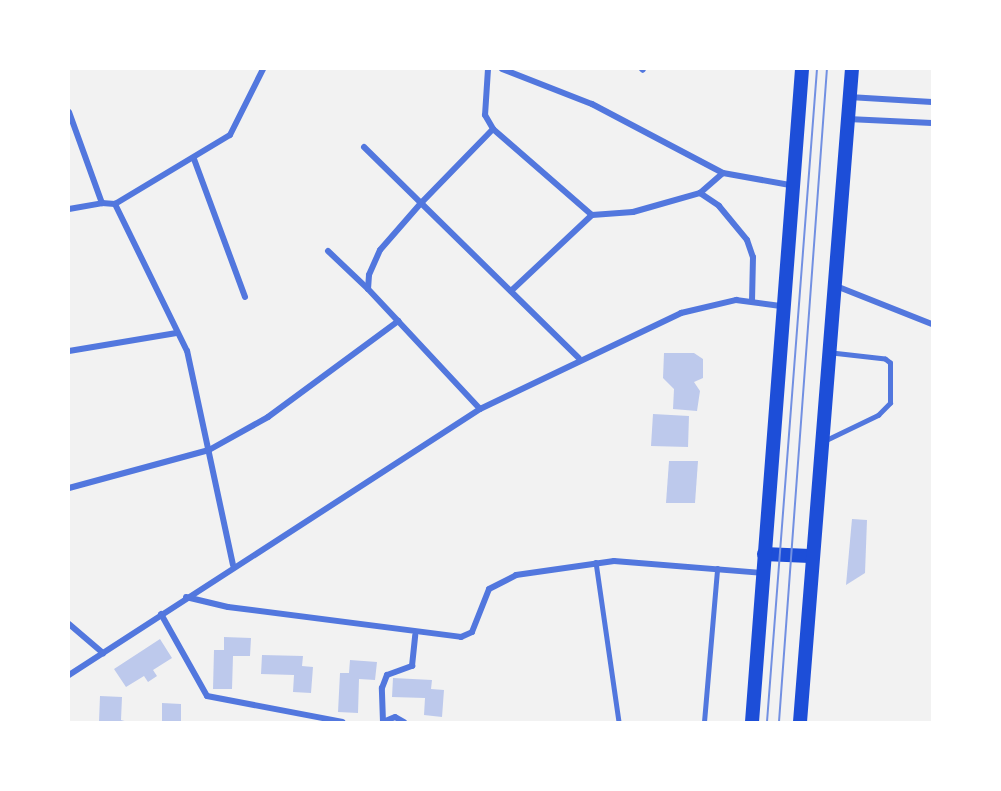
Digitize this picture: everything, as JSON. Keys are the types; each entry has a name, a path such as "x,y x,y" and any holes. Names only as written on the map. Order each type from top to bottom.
{"main road":[{"path":"800,722 826,353 852,69"},
{"path":"752,722 798,71"},
{"path":"764,554 810,556"}],"street":[{"path":"69,209 102,203 115,204 194,159 230,135 263,69"},
{"path":"488,69 484,115 493,129 592,215"},
{"path":"502,69 592,104 723,173 790,185"},
{"path":"849,97 932,102"},
{"path":"69,112 102,203"},
{"path":"848,119 932,123"},
{"path":"368,289 380,250 421,202 493,129"},
{"path":"364,147 579,358"},
{"path":"194,159 244,297"},
{"path":"511,291 592,215 633,212 700,193 723,173"},
{"path":"700,193 719,206 747,240 753,257 752,301"},
{"path":"115,204 187,351 233,565"},
{"path":"328,251 368,289 480,408"},
{"path":"832,284 932,324"},
{"path":"69,675 233,565 480,408 579,358 681,313 752,301 781,306"},
{"path":"69,488 209,450 268,417 398,321"},
{"path":"69,351 177,333"},
{"path":"186,597 415,634 470,636 483,598 505,578 596,562 762,573"},
{"path":"161,614 207,696 343,722"},
{"path":"69,624 103,653"},
{"path":"405,722 394,717 384,722 384,680 412,666 415,634"}],"lane":[{"path":"819,443 878,415 890,403 890,363 885,359 826,353"},
{"path":"596,562 619,722"},
{"path":"705,722 717,570"}],"building":[{"path":"664,353 694,353 703,359 703,378 694,382 700,391 697,411 673,409 674,389 663,378"},
{"path":"653,414 689,416 688,447 651,446"},
{"path":"669,461 698,461 695,503 666,503"},
{"path":"852,519 867,520 865,573 846,585"},
{"path":"224,637 251,638 250,656 233,656 232,689 213,689 214,650 224,650"},
{"path":"160,639 172,658 153,670 157,676 148,682 144,676 126,687 114,669"},
{"path":"262,655 303,656 302,666 313,667 311,693 293,692 294,675 261,674"},
{"path":"350,660 377,662 375,680 359,679 358,713 338,712 340,673 349,673"},
{"path":"393,678 432,680 431,689 444,690 442,717 424,715 425,698 392,697"},
{"path":"100,696 122,697 121,720 128,722 99,722"},
{"path":"162,703 181,704 181,722 162,722"}],"tram line":[{"path":"767,722 817,69"},
{"path":"779,722 827,69"}]}
